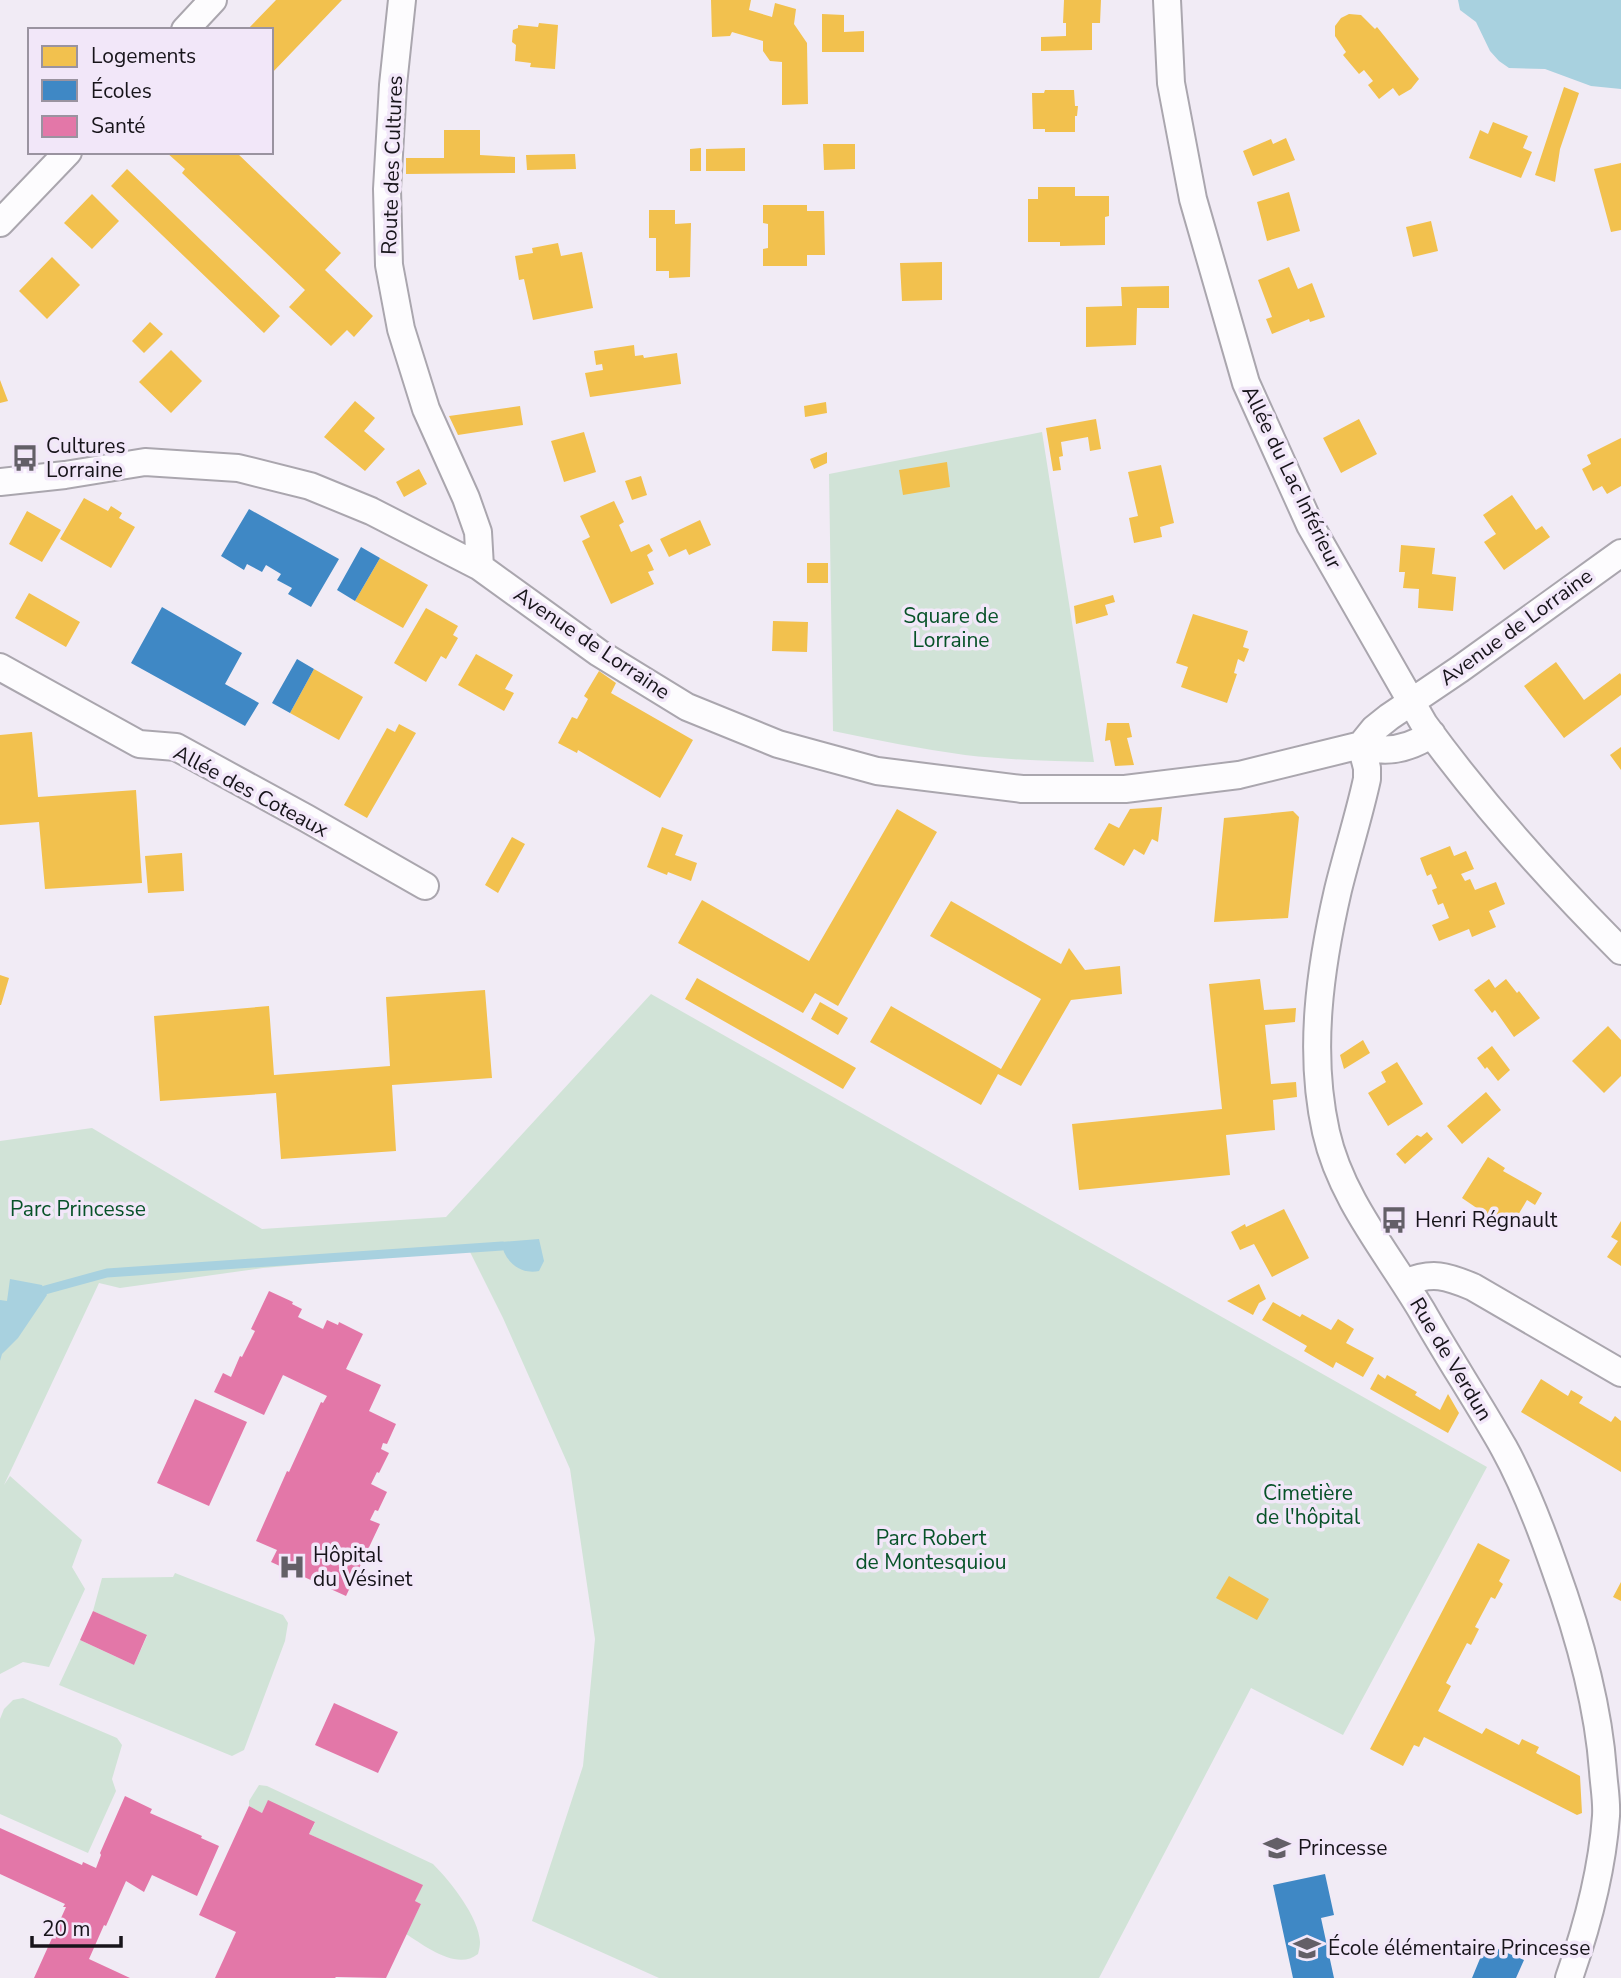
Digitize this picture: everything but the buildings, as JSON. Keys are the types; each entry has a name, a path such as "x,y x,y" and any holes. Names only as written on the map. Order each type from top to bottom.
{"street":[{"path":"187,28 213,0"},
{"name":"Route des Cultures","path":"402,0 393,85 387,189 389,265 401,329 426,409 466,498 478,532 480,567"},
{"name":"Allée du Lac Inférieur","path":"1167,0 1171,83 1193,199 1246,383 1310,525 1432,734 1471,786 1584,914 1621,951"},
{"path":"0,223 66,154"},
{"name":"Avenue de Lorraine","path":"0,482 145,462 238,468 310,486 372,511 480,567 599,653 687,706 778,744 877,771 1023,789 1125,789 1239,775 1361,745 1374,729 1389,717 1621,553"},
{"name":"Allée des Coteaux","path":"0,667 139,744 176,747 425,886"},
{"path":"1361,745 1374,750 1387,750 1409,746 1432,734"},
{"name":"Rue de Verdun","path":"1361,745 1367,779 1338,891 1321,980 1317,1043 1319,1086 1326,1133 1344,1187 1506,1451 1541,1528 1578,1639 1601,1749 1606,1814 1598,1871 1581,1946 1569,1978"},
{"path":"1405,1283 1425,1276 1449,1276 1473,1287 1621,1373"}],"green space":[{"name":"Square de Lorraine","path":"1042,432 1094,762 965,755 833,731 829,474"},
{"name":"Parc Robert de Montesquiou","path":"651,994 1487,1467 1343,1735 1251,1688 1099,1978 659,1978 532,1921 583,1766 595,1639 570,1469 503,1318 469,1250 263,1268 120,1288 99,1283 4,1485 10,1476 82,1540 72,1567 85,1589 49,1667 23,1662 0,1674 0,1141 92,1128 262,1229 446,1217"},
{"path":"175,1573 283,1615 288,1623 285,1641 244,1750 232,1756 59,1685 80,1640 134,1665 147,1636 93,1611 102,1578 173,1577"},
{"path":"23,1698 117,1738 122,1745 112,1779 116,1791 88,1853 0,1814 0,1719 4,1709 13,1700"},
{"path":"259,1785 267,1786 433,1864 455,1890 475,1922 480,1942 478,1954 470,1959 451,1958 406,1934 421,1904 415,1901 422,1885 309,1834 315,1823 268,1801 262,1813 249,1806 249,1801"}],"water":[{"path":"1458,0 1621,0 1621,89 1591,86 1545,69 1509,68 1490,51 1476,22 1460,10"},
{"path":"539,1239 544,1261 539,1271 532,1272 519,1269 509,1261 501,1242"},
{"path":"10,1279 42,1285 47,1295 18,1338 2,1354 0,1361 0,1300 7,1301"}],"waterway":[{"path":"45,1290 107,1273 502,1246"}],"place":[{"name":"Cultures Lorraine","path":"25,458"},
{"name":"Henri Régnault","path":"1394,1220"},
{"name":"Hôpital du Vésinet","path":"292,1567"},
{"name":"Princesse","path":"1277,1848"},
{"name":"École élémentaire Princesse","path":"1307,1948"}],"park label":[{"name":"Parc Princesse","path":"78,1209"},
{"name":"Cimetière de l'hôpital","path":"1308,1505"}]}
